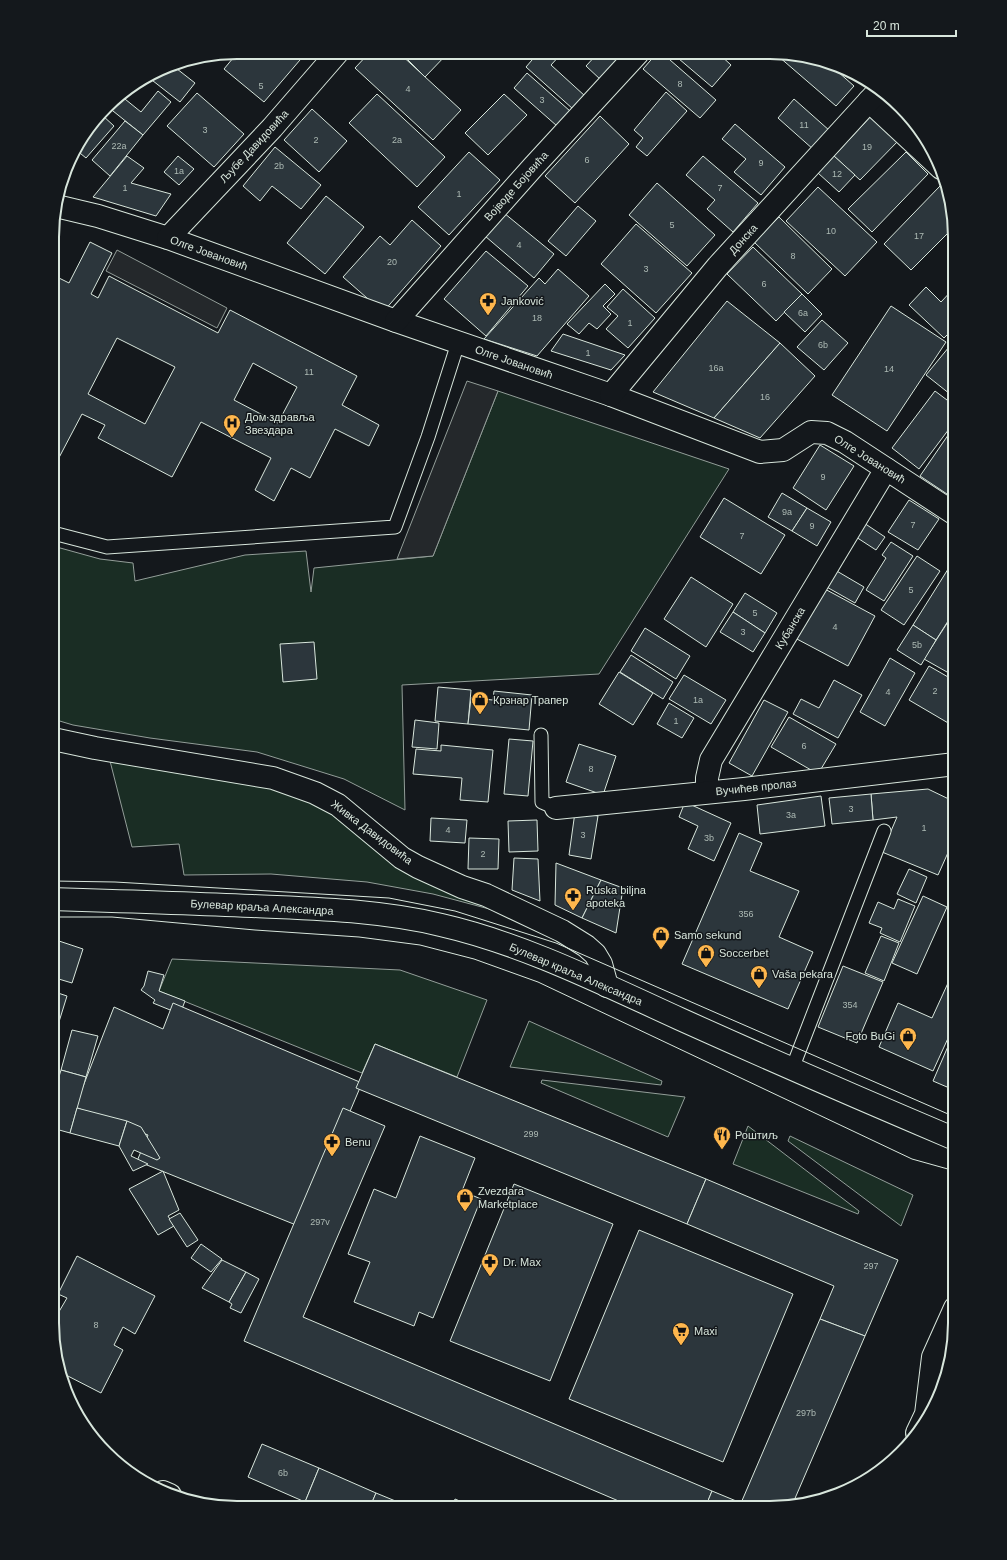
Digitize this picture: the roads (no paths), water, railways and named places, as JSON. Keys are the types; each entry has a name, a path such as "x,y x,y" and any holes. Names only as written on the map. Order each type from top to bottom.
{"street":[{"name":"Љубе Давидовића","path":"168,238 272,128 332,59"},
{"name":"Војводе Бојовића","path":"396,321 532,168 632,59"},
{"path":"875,95 926,152"},
{"name":"Донска","path":"611,395 718,266 875,95"},
{"name":"Олге Јовановић","path":"62,207 98,216 168,238 458,343 611,395 760,452 783,450 811,432 827,433 845,442 948,509"},
{"name":"Кубанска","path":"707,792 707,778 711,760 886,469"},
{"name":"Живка Давидовића","path":"59,740 94,748 273,778 315,793 338,805 402,858 418,867 462,887 486,895 562,931 586,946 595,954 601,964 607,986"},
{"name":"Вучићев пролаз","path":"556,808 948,765"},
{"name":"Булевар краља Александра","path":"59,898 290,908 378,914 407,918 450,927 502,943 545,959 792,1069 948,1136"},
{"path":"931,1401 933,1357 948,1324"}],"lane":[{"path":"59,535 107,548 395,527 428,437 458,343"},
{"path":"541,735 542,802 556,808"},
{"path":"792,1069 884,831"}],"tram line":[{"path":"59,881 115,882 389,898 455,911 556,943 948,1114"},
{"path":"59,917 112,917 255,930 359,937 420,945 474,959 538,982 912,1159 948,1169"}],"place":[{"name":"Janković","path":"488,316"},
{"name":"Дом здравља Звездара","path":"232,438"},
{"name":"Крзнар Трапер","path":"480,715"},
{"name":"Ruska biljna apoteka","path":"573,911"},
{"name":"Samo sekund","path":"661,950"},
{"name":"Soccerbet","path":"706,968"},
{"name":"Vaša pekara","path":"759,989"},
{"name":"Foto BuGi","path":"908,1051"},
{"name":"Роштиљ","path":"722,1150"},
{"name":"Benu","path":"332,1157"},
{"name":"Zvezdara Marketplace","path":"465,1212"},
{"name":"Dr. Max","path":"490,1277"},
{"name":"Maxi","path":"681,1346"}]}
